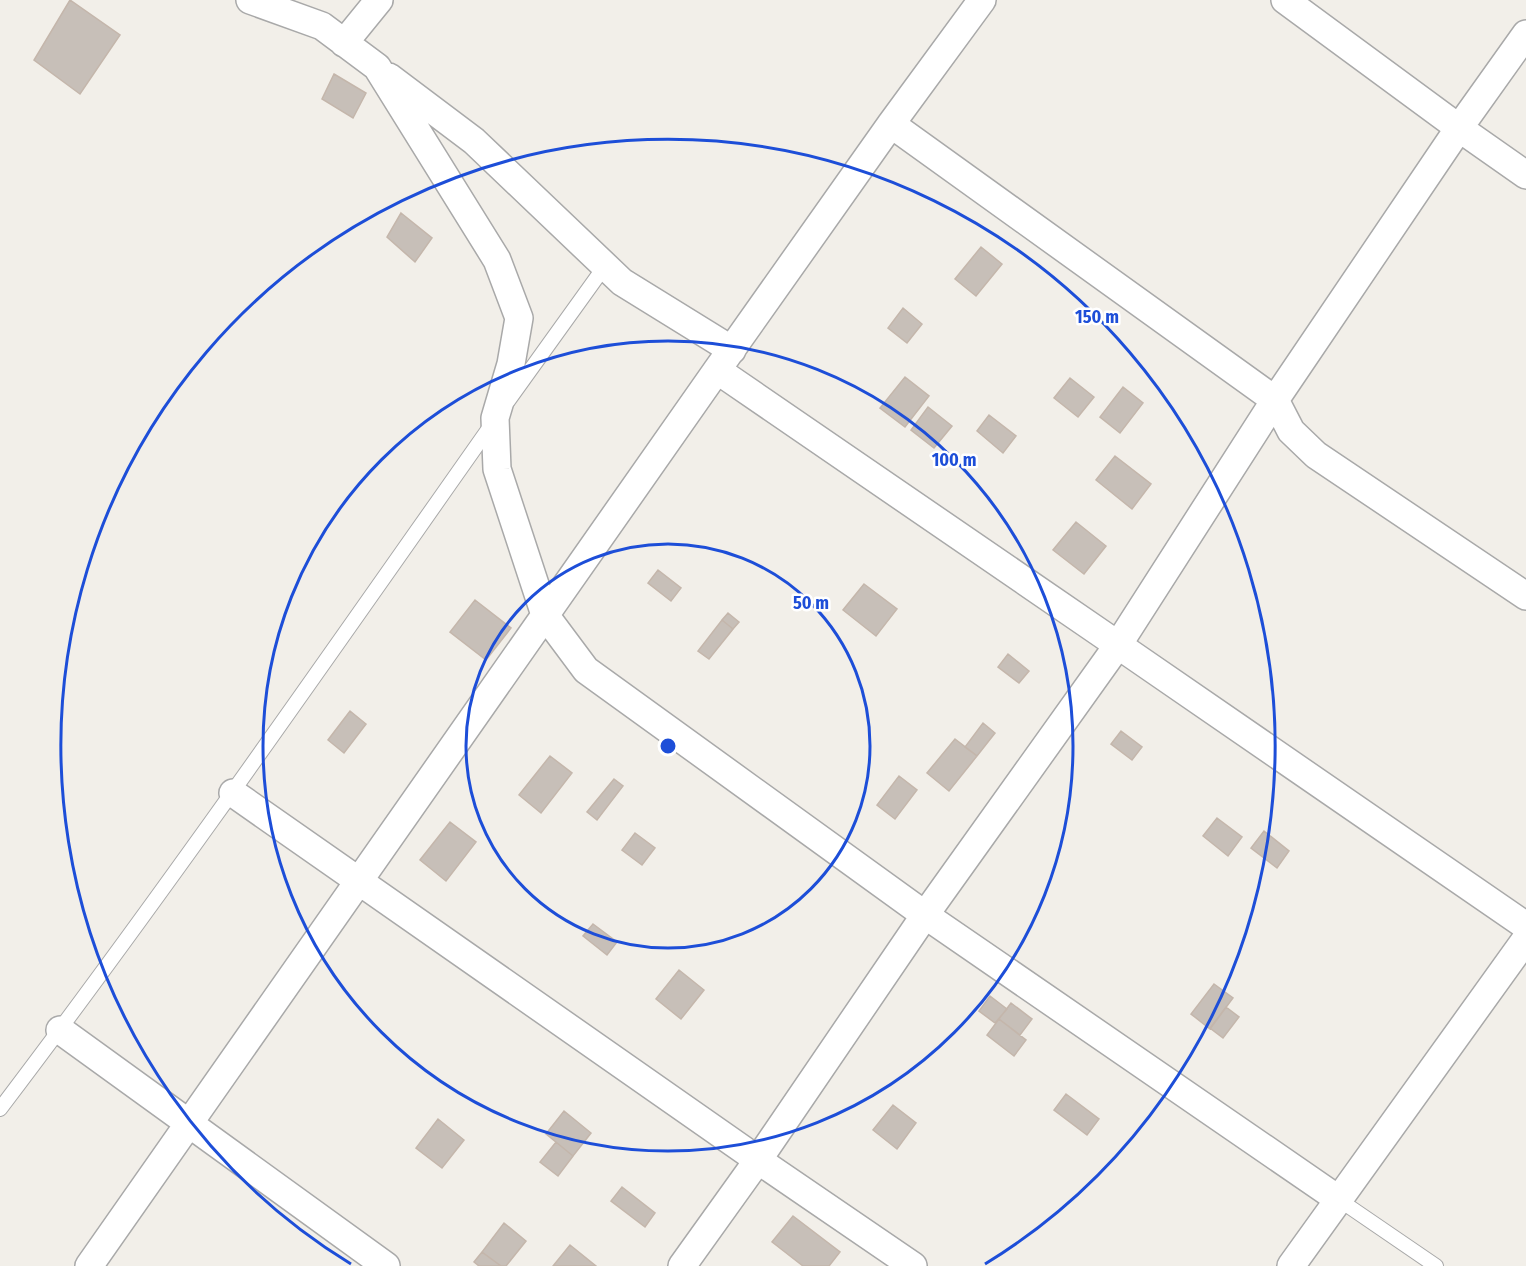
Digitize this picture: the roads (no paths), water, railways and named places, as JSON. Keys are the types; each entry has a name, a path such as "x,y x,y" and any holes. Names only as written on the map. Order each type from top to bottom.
{"street":[{"path":"250,0 321,26 474,141 622,282 724,360 1119,645 1526,926"},
{"path":"344,43 379,0"},
{"path":"89,1266 724,360 982,0"},
{"path":"1285,0 1526,175"},
{"path":"682,1266 758,1160 925,915 1119,645 1275,400 1459,128 1526,34"},
{"path":"376,68 497,260 519,318 511,364 495,418 497,469 545,615 586,670 925,915 1338,1199"},
{"path":"891,124 1275,400 1291,431 1316,455 1526,596"},
{"path":"233,793 758,1160 914,1266"},
{"path":"1291,1266 1526,939"},
{"path":"60,1030 386,1266"}],"lane":[{"path":"0,1109 233,793 495,418 605,266"},
{"path":"1338,1199 1436,1266"}]}
